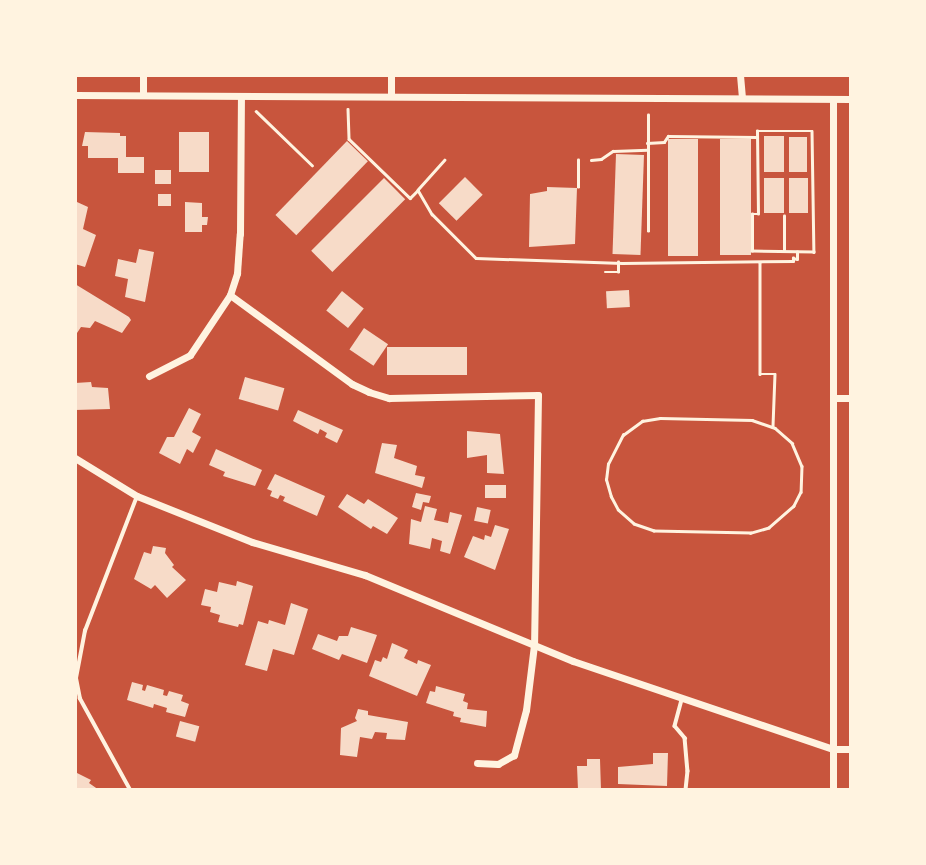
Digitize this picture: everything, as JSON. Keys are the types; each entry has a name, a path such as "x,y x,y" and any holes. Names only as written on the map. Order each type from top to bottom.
{"street":[{"path":"143,75 143,95"},
{"path":"391,75 391,95"},
{"path":"740,75 742,98"},
{"path":"75,94 851,99"},
{"path":"149,376 190,355 230,295 237,273 240,234 241,96"},
{"path":"833,99 833,790"},
{"path":"230,295 352,384 369,392 389,398 538,395 534,645 518,748 509,760 498,764 477,763"},
{"path":"833,398 851,398"},
{"path":"75,458 137,496 252,542 365,575 534,645 682,698 833,749 851,749"}],"lane":[{"path":"130,790 85,708 76,678 85,631 137,496"},
{"path":"682,698 675,726 685,738 688,771 686,790"}],"path":[{"path":"348,109 349,139 410,198 445,160"},
{"path":"256,111 312,165"},
{"path":"648,115 648,231"},
{"path":"757,131 812,131 814,252 784,251 752,251 752,214 758,214 757,131"},
{"path":"647,143 664,142 668,136 757,137"},
{"path":"591,160 601,159 613,151 647,150"},
{"path":"578,160 578,187"},
{"path":"418,190 432,214 476,258 760,262 793,261 793,258 797,259 797,251"},
{"path":"784,251 785,216"},
{"path":"605,272 618,272 618,262"},
{"path":"760,262 760,374 775,374 773,427"},
{"path":"660,418 752,420 773,427 792,443 802,466 803,479 794,506 769,528 751,533 654,531 626,518 611,497 606,480 611,454 623,435 642,421 660,418"}],"building":[{"path":"85,132 120,133 120,136 126,136 126,157 144,157 144,173 118,173 118,158 88,158 88,146 82,146"},
{"path":"179,132 209,132 209,172 179,172"},
{"path":"764,136 784,136 784,172 764,172"},
{"path":"789,137 807,137 807,172 789,172"},
{"path":"668,139 698,139 698,256 668,256"},
{"path":"720,139 751,139 751,255 720,255"},
{"path":"347,141 368,161 296,235 275,215"},
{"path":"616,154 644,155 640,255 613,254"},
{"path":"155,170 171,170 171,184 155,184"},
{"path":"465,177 483,195 457,221 439,203"},
{"path":"384,178 405,199 332,272 311,251"},
{"path":"764,178 784,178 784,213 764,213"},
{"path":"789,178 808,178 808,213 789,213"},
{"path":"547,187 577,188 575,244 529,247 530,194 547,191"},
{"path":"158,194 171,194 171,206 158,206"},
{"path":"77,202 88,207 83,229 96,235 85,267 75,264"},
{"path":"185,202 202,203 202,217 208,217 207,225 202,225 202,232 185,232"},
{"path":"139,249 154,252 145,302 125,297 128,279 115,276 118,259 136,263"},
{"path":"75,284 129,317 131,320 122,333 95,321 90,328 81,327 75,336"},
{"path":"629,290 630,307 607,308 606,291"},
{"path":"342,291 364,309 348,328 326,310"},
{"path":"364,328 388,344 374,366 349,350"},
{"path":"387,347 467,347 467,375 387,375"},
{"path":"245,377 284,388 278,410 239,399"},
{"path":"91,382 92,387 108,388 110,409 75,410 75,383"},
{"path":"189,408 201,414 192,432 201,437 193,453 187,449 180,464 159,453 167,437 174,437"},
{"path":"298,410 343,430 337,443 325,437 327,433 320,429 318,434 293,421"},
{"path":"467,431 500,434 504,474 487,473 487,455 467,458"},
{"path":"382,443 397,445 394,458 417,466 415,475 425,477 422,488 375,473"},
{"path":"216,449 262,470 255,486 223,476 225,472 209,465"},
{"path":"275,474 325,496 317,516 283,501 285,497 280,495 278,499 270,496 272,491 267,489"},
{"path":"485,485 506,485 506,498 485,498"},
{"path":"416,493 431,496 429,503 423,502 421,510 412,507"},
{"path":"347,494 364,504 368,499 398,518 387,534 373,526 371,529 338,507"},
{"path":"425,506 437,509 434,520 448,523 450,512 462,515 450,554 440,551 442,541 432,538 430,549 409,544 411,519 421,522"},
{"path":"477,507 491,510 488,524 474,521"},
{"path":"495,525 509,529 495,570 464,557 473,536 484,540 485,535 491,537"},
{"path":"153,546 166,548 165,553 174,565 172,567 186,580 167,598 155,585 151,589 134,579 144,552 151,554"},
{"path":"237,581 253,586 243,625 239,624 238,627 218,622 220,615 210,612 211,607 201,605 205,589 217,592 219,582 236,586"},
{"path":"291,603 308,609 294,655 273,649 267,671 245,665 258,621 268,624 269,620 285,625"},
{"path":"351,627 377,635 367,663 342,654 339,660 312,649 318,634 337,641 339,636 348,636"},
{"path":"392,643 408,650 404,658 417,664 418,660 431,665 417,696 369,676 375,660 381,662 383,657 387,659"},
{"path":"132,682 143,685 142,690 145,691 147,685 164,690 163,695 167,696 169,691 183,695 181,701 189,704 185,717 166,712 167,708 154,704 153,708 127,700"},
{"path":"436,686 465,694 463,701 468,703 467,709 487,711 486,727 460,722 461,718 453,716 454,712 426,703 430,691 435,692"},
{"path":"358,709 368,711 368,715 408,722 405,740 386,739 387,733 375,732 372,739 360,737 357,757 340,755 341,728 357,721 355,718"},
{"path":"180,721 199,726 195,742 176,736"},
{"path":"653,753 668,753 667,786 618,784 618,767 653,764"},
{"path":"587,759 600,759 601,790 578,790 577,766 587,766"},
{"path":"75,772 91,780 89,783 99,790 75,790"}]}
